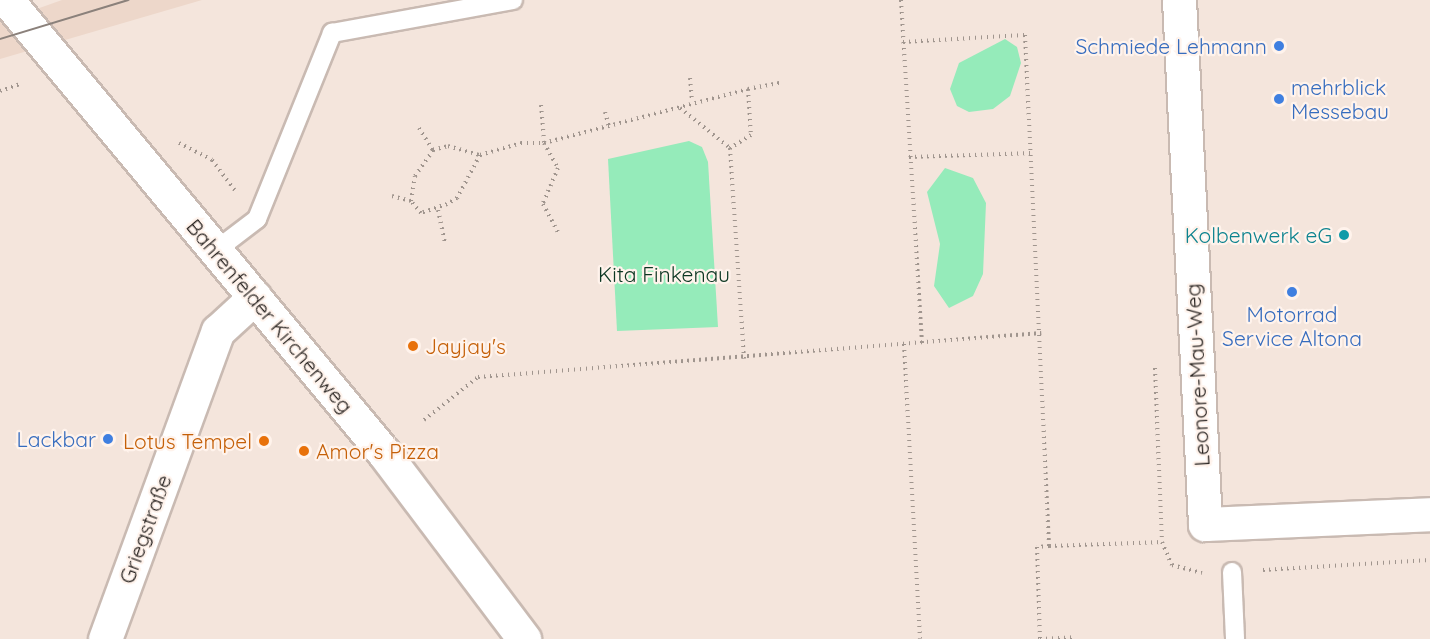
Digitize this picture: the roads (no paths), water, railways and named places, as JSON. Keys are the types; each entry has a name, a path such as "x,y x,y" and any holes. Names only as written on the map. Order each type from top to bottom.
{"street":[{"name":"Bahrenfelder Kirchenweg","path":"7,0 384,453 524,639"},
{"name":"Leonore-Mau-Weg","path":"1179,0 1204,524 1430,514"},
{"name":"Griegstraße","path":"105,639 218,331 255,297"}],"lane":[{"path":"215,251 257,219 332,33 513,0"},
{"path":"1232,572 1235,639"}],"tram line":[{"path":"0,39 128,0"}],"place":[{"name":"Schmiede Lehmann","path":"1279,46"},
{"name":"mehrblick Messebau","path":"1279,99"},
{"name":"Kolbenwerk eG","path":"1344,235"},
{"name":"Motorrad Service Altona","path":"1292,292"},
{"name":"Jayjay's","path":"413,346"},
{"name":"Lackbar","path":"108,439"},
{"name":"Lotus Tempel","path":"264,441"},
{"name":"Amor's Pizza","path":"304,451"}],"park label":[{"name":"Kita Finkenau","path":"664,274"}]}
